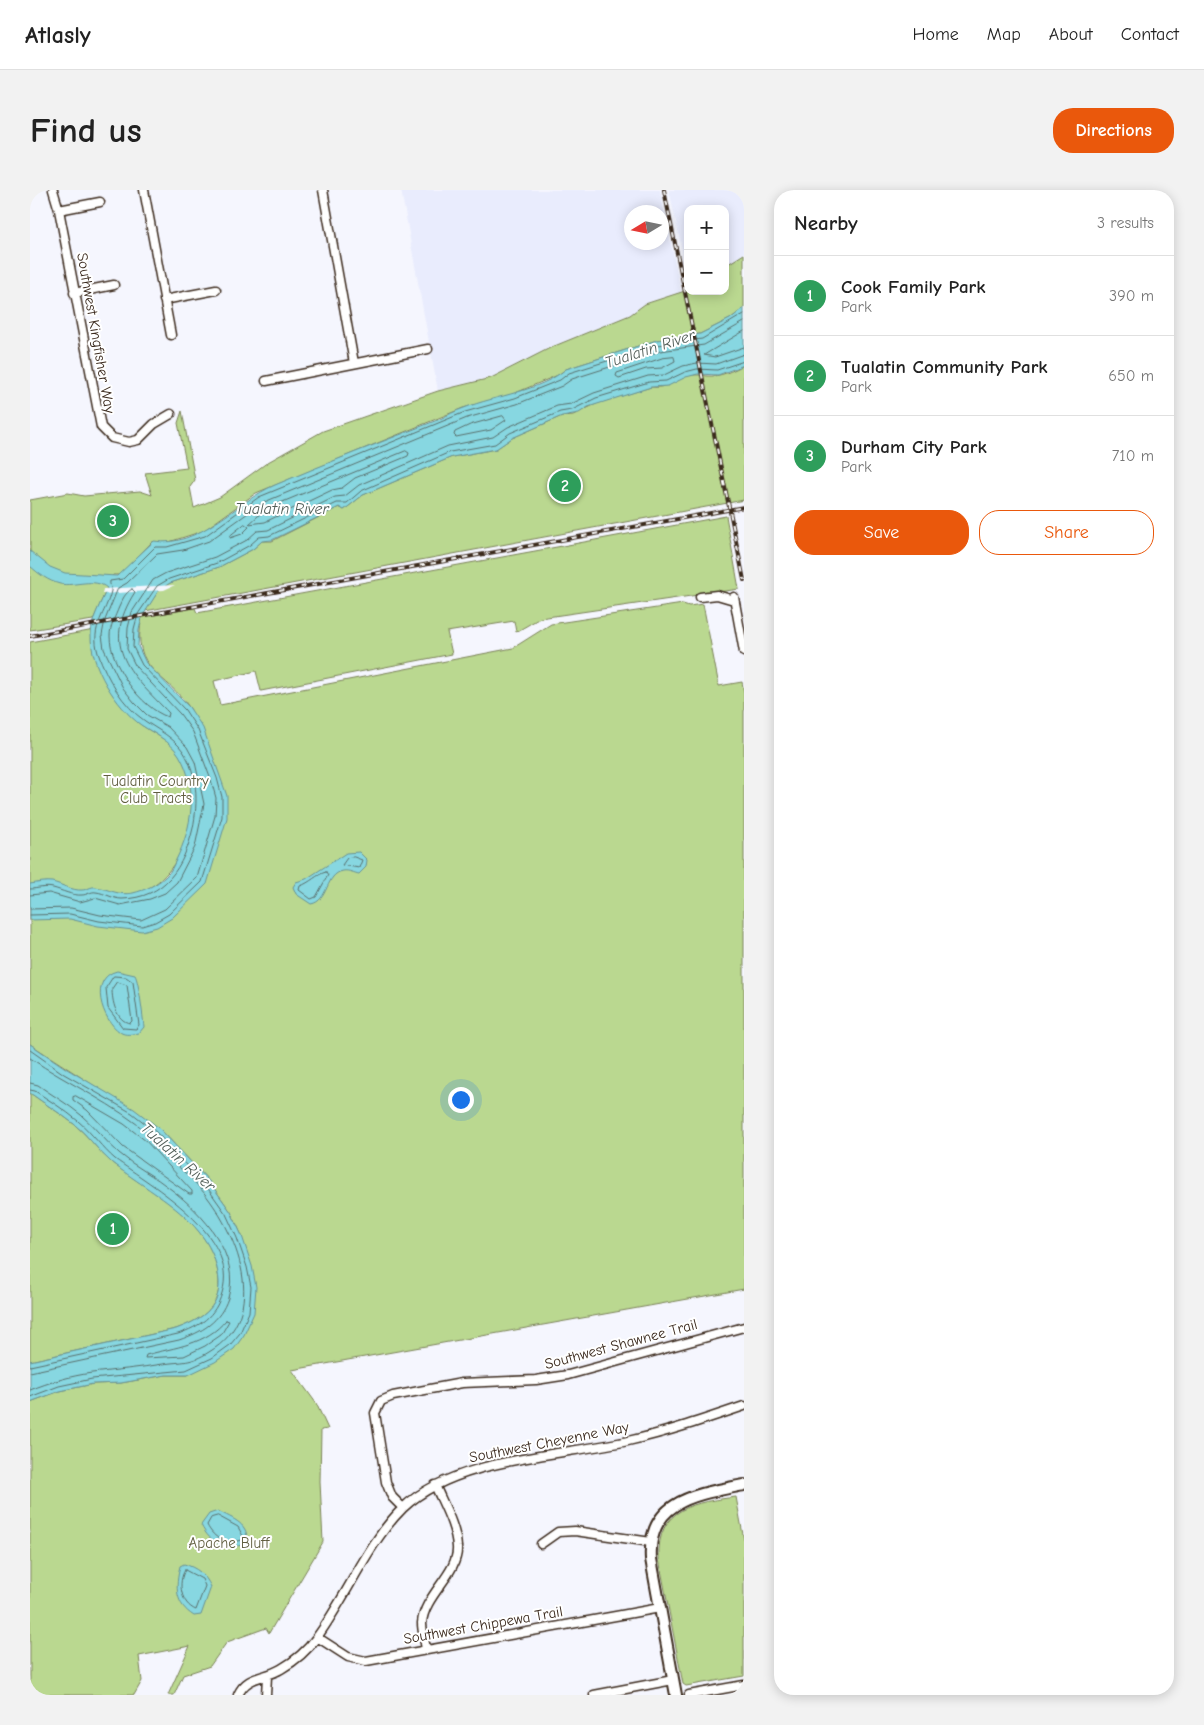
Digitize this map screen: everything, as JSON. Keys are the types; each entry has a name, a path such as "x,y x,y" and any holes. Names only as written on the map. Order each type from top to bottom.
{"main road":[{"path":"676,1695 651,1559 651,1542 654,1531 663,1516 680,1501 701,1494 744,1486"}],"street":[{"name":"Southwest Kingfisher Way","path":"53,190 60,210 74,293 101,428 112,438 129,442 138,440 154,424 171,414"},
{"path":"144,190 171,335"},
{"path":"323,190 354,363"},
{"path":"60,210 100,202"},
{"path":"74,293 114,285"},
{"path":"164,300 216,290"},
{"path":"266,381 428,349"},
{"path":"700,597 717,595 734,599 744,652"},
{"name":"Southwest Shawnee Trail","path":"403,1508 392,1497 386,1482 375,1413 381,1401 393,1396 462,1383 536,1380 568,1375 744,1326"},
{"name":"Southwest Cheyenne Way","path":"238,1695 248,1681 256,1677 267,1676 301,1656 317,1637 385,1530 403,1508 436,1485 479,1468 627,1441 690,1424 744,1406"},
{"path":"426,1650 422,1623 428,1604 454,1563 458,1548 455,1534 436,1485"},
{"path":"542,1544 558,1532 575,1531 651,1542"},
{"name":"Southwest Chippewa Trail","path":"317,1637 348,1657 366,1661 660,1608"},
{"path":"266,1695 267,1676"},
{"path":"594,1695 673,1680"},
{"path":"689,1695 744,1685"}],"shaded area":[{"path":"401,190 660,190 663,205 624,205 624,250 669,250 669,234 681,292 645,304 630,315 552,347 491,378 438,391"},
{"path":"669,190 744,190 744,254 729,263 729,205 684,205 684,258"}],"green space":[{"path":"744,254 744,308 730,319 700,334 657,340 566,369 558,375 513,394 463,408 256,493 203,531 166,543 152,542 120,575 113,575 93,620 30,630 30,500 68,493 84,496 140,491 152,495 145,473 187,468 178,423 182,411 195,480 190,487 194,508 220,497 268,462 323,431 438,391 491,378 552,347 630,315 645,304 684,291 684,295 729,295 729,263"},
{"path":"744,365 744,500 145,611 159,590 170,583 219,567 253,549 262,541 272,541 339,507 344,510 363,495 452,457 496,449 512,438 562,416 573,415 598,403 651,387 666,386 687,376 721,375"},
{"path":"726,516 739,589 540,618 516,632 514,621 447,632 452,654 261,691 256,671 214,681 220,705 513,648 551,624 683,604 689,606 703,604 719,686 742,682 744,693 744,1289 292,1370 316,1403 328,1429 321,1430 320,1482 323,1542 269,1633 266,1628 227,1642 210,1666 183,1675 174,1695 168,1695 190,1646 139,1656 142,1681 134,1695 30,1695 30,1402 60,1391 93,1384 121,1383 166,1375 188,1375 242,1236 231,1212 208,1180 159,1128 30,1044 30,642 94,630 105,673 114,696 126,711 145,728 175,749 187,770 192,808 189,828 183,847 174,864 162,879 147,889 163,886 186,845 194,804 191,710 182,697 146,661 141,649 142,617 195,608 197,613"},
{"path":"30,1093 74,1124 111,1162 163,1198 194,1226 206,1242 215,1261 219,1282 216,1300 212,1307 200,1318 176,1329 30,1361"},
{"path":"736,1497 744,1540 744,1676 686,1686 683,1684 659,1559 660,1542 664,1528 671,1518 681,1510 707,1501"}],"water":[{"name":"Tualatin River","path":"744,308 744,365 718,375 698,374 686,377 668,386 651,387 588,407 579,413 562,416 512,438 496,449 452,457 363,495 344,510 339,507 272,540 262,541 253,549 219,567 170,583 159,590 142,617 138,646 146,663 189,707 203,728 227,796 227,818 207,884 172,918 157,927 142,931 98,926 70,919 30,920 30,884 50,882 78,890 94,887 128,894 155,885 172,869 182,848 189,821 191,794 185,768 179,755 167,742 141,725 122,708 106,685 95,660 91,629 94,617 107,588 96,583 66,585 52,581 30,566 30,551 50,567 65,573 117,576 154,541 170,542 202,531 261,492 275,485 461,409 543,383 566,369 657,340 700,334 730,319"},
{"path":"359,852 367,860 366,867 359,874 349,871 337,873 317,902 311,904 296,894 293,887 296,882 306,879 346,853"},
{"path":"117,971 135,975 141,1000 144,1027 139,1033 127,1034 120,1032 103,1009 100,990 108,975"},
{"name":"Tualatin River","path":"30,1044 67,1069 134,1109 159,1128 208,1180 231,1212 242,1236 252,1266 256,1287 254,1313 244,1335 234,1349 215,1362 188,1375 166,1375 121,1383 93,1384 60,1391 30,1402 30,1361 184,1326 200,1318 212,1307 216,1300 219,1282 215,1261 206,1242 194,1226 163,1199 111,1162 74,1124 30,1093"},
{"path":"218,1511 240,1523 246,1532 246,1544 226,1546 209,1537 201,1525 209,1514"},
{"path":"184,1564 200,1572 211,1587 201,1615 194,1616 188,1611 183,1606 178,1595 177,1581 180,1566"}],"pier":[{"path":"175,585 164,590 102,594 103,589"}],"railway":[{"path":"664,190 744,580"},
{"path":"30,636 744,507"}],"place":[{"name":"Tualatin Community Park","path":"565,486"},
{"name":"Durham City Park","path":"113,521"},
{"name":"Cook Family Park","path":"113,1229"}],"park label":[{"name":"Tualatin Country Club Tracts","path":"156,790"},
{"name":"Apache Bluff","path":"229,1543"}]}
